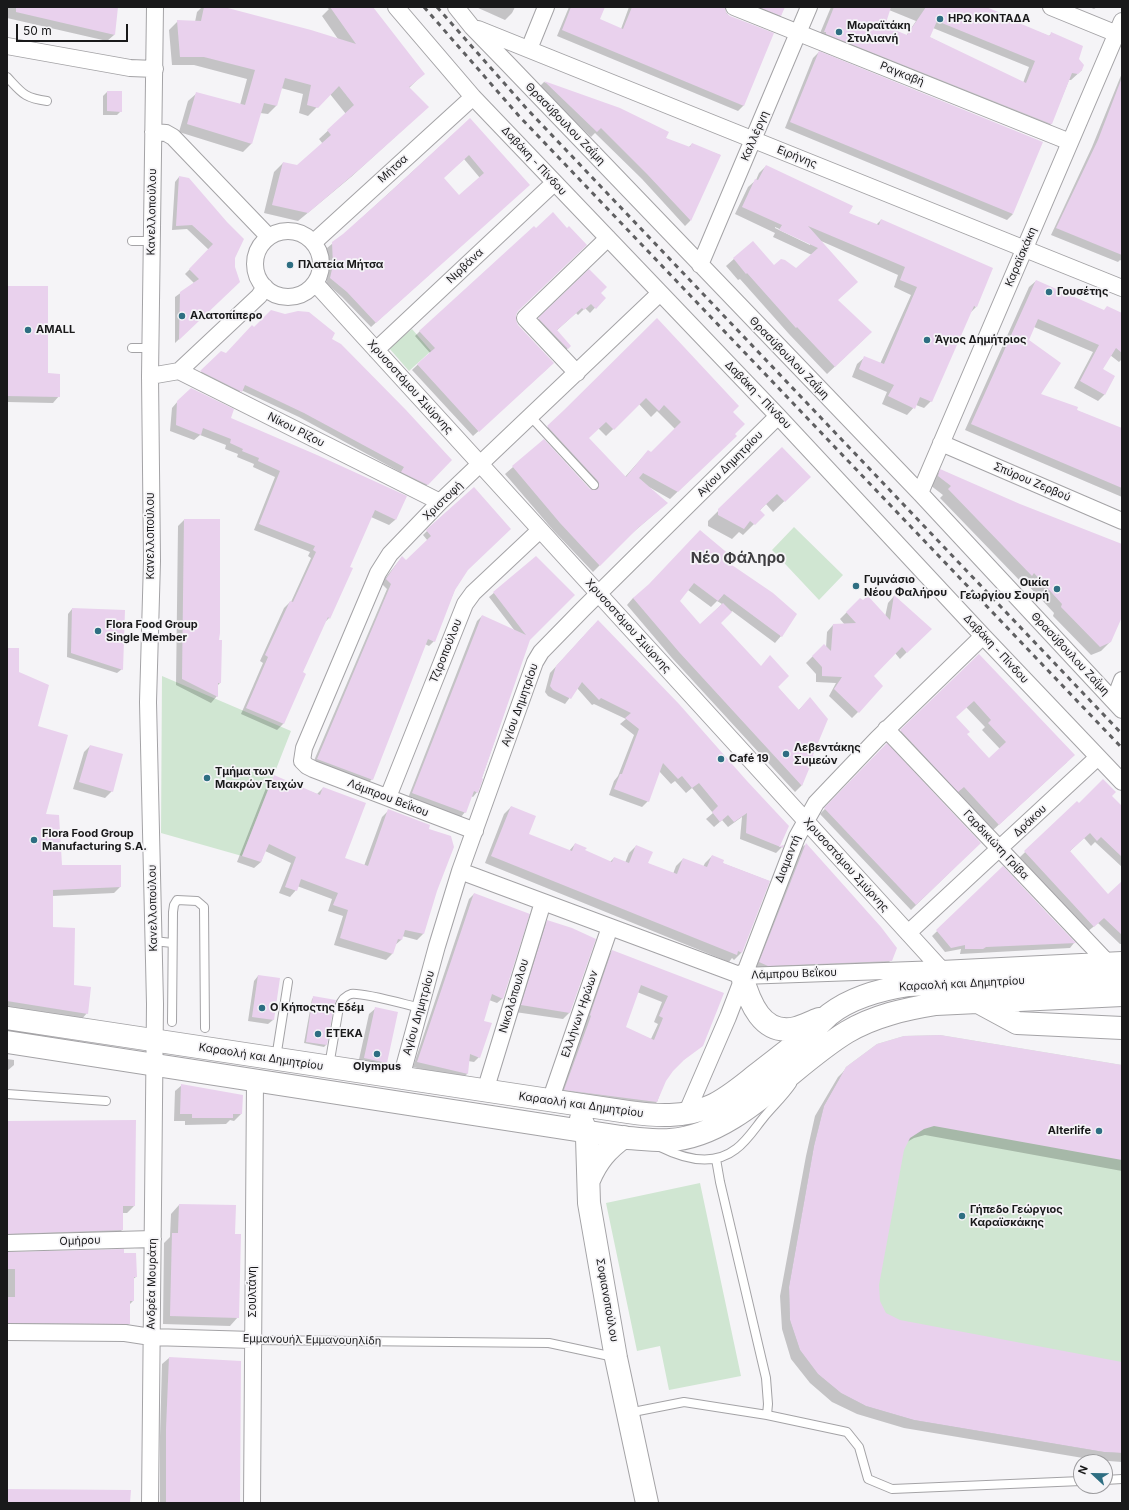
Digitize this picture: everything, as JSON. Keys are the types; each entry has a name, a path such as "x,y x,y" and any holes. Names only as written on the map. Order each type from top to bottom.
{"main road":[{"name":"Καραολή και Δημητρίου","path":"7,1042 624,1137 647,1140 670,1140 684,1138 703,1132 740,1114 812,1057 847,1032 874,1018 920,1006 979,1003 1001,992 1122,975"},
{"path":"742,976 748,998 755,1010 762,1018 777,1028 795,1028 831,1014"},
{"name":"Καραολή και Δημητρίου","path":"7,1018 650,1115 686,1114 711,1106 728,1096 812,1031 831,1014 864,996 899,987 1001,992 1122,995"},
{"path":"979,1003 1017,1023 1122,1028"},
{"name":"Σοφιανοπούλου","path":"557,1102 575,1110 582,1120 586,1131 589,1203 616,1358 648,1503"},
{"path":"588,1181 594,1168 604,1153 612,1145 624,1137"}],"street":[{"name":"Κανελλοπούλου","path":"155,7 150,348 152,561 148,702 156,1004 155,1065"},
{"name":"Δαβάκη - Πίνδου","path":"396,7 473,97 778,416 983,636 1122,782"},
{"name":"Θρασύβουλου Ζαΐμη","path":"456,7 472,27 920,493 1118,705"},
{"path":"529,49 546,7"},
{"name":"Ραγκαβή","path":"734,7 1070,142"},
{"name":"Καλλέργη","path":"700,265 809,7"},
{"path":"1051,7 1120,30"},
{"name":"Ειρήνης","path":"472,27 1122,288"},
{"name":"Καραϊσκάκη","path":"920,493 1070,142 1120,30"},
{"path":"7,46 130,68 154,69"},
{"name":"Μήτσα","path":"314,242 473,97"},
{"path":"153,132 166,133 173,137 268,237"},
{"name":"Νιρβάνα","path":"376,350 554,183"},
{"path":"290,230 303,234 314,242 319,250 322,264 320,274 315,283 306,292 298,296 289,297 276,294 265,287 258,277 256,261 258,250 268,237 276,233 290,230"},
{"path":"577,373 525,318 608,238"},
{"name":"Χρυσοστόμου Σμύρνης","path":"315,283 941,969"},
{"path":"150,376 179,371 259,296 265,287"},
{"name":"Χριστοφή","path":"302,761 304,748 378,573 390,554 440,502 481,465 660,293"},
{"name":"Νίκου Ρίζου","path":"179,371 440,502"},
{"name":"Αγίου Δημητρίου","path":"401,1078 437,946 460,871 476,831 535,662 546,647 778,416"},
{"name":"Σπύρου Ζερβού","path":"941,443 1122,521"},
{"name":"Τζιροπούλου","path":"388,797 465,604 473,593 540,530"},
{"name":"Διαμαντή","path":"686,1114 728,1017 742,976 805,820 816,803 886,729 983,636"},
{"path":"1118,705 1122,680"},
{"name":"Γαρδικιώτη Γρίβα","path":"886,729 1106,961"},
{"name":"Δράκου","path":"908,933 1000,850 1098,757"},
{"name":"Λάμπρου Βεΐκου","path":"302,761 313,769 476,831"},
{"name":"Λάμπρου Βεΐκου","path":"460,871 742,976 941,969 1122,960"},
{"name":"Νικολόπουλου","path":"485,1091 542,902"},
{"name":"Ελλήνων Ηρώων","path":"557,1102 610,927"},
{"name":"Ανδρέα Μουράτη","path":"150,1503 155,1065"},
{"name":"Σουλτάνη","path":"252,1503 255,1080"},
{"name":"Ομήρου","path":"7,1244 153,1239"},
{"name":"Εμμανουήλ Εμμανουηλίδη","path":"7,1332 125,1333 151,1337 253,1340"}],"lane":[{"path":"7,77 24,95 33,99 47,101"},
{"path":"132,241 151,241"},
{"path":"132,348 150,348"},
{"path":"531,417 594,485"},
{"path":"172,1022 172,943 174,905 177,900 197,901 204,907 205,1028"},
{"path":"154,941 172,943"},
{"path":"276,1059 288,982"},
{"path":"328,1067 339,1007 341,1001 345,997 351,994 358,994 421,1008"},
{"path":"647,1140 669,1151 693,1158 706,1160 716,1159 729,1154 744,1142 790,1088 812,1057"},
{"path":"7,1094 106,1101"},
{"path":"716,1159 721,1189 766,1378 768,1404 766,1415"},
{"name":"Εμμανουήλ Εμμανουηλίδη","path":"253,1340 549,1343 616,1358"},
{"path":"627,1413 684,1402 766,1415 847,1432 859,1447 868,1479 892,1489 1073,1481"}],"green space":[{"path":"412,329 431,351 409,371 389,348"},
{"path":"794,527 843,575 819,600 772,550"},
{"path":"162,676 291,731 242,856 161,833"},
{"name":"Γήπεδο Γεώργιος Καραϊσκάκης","path":"940,1035 1122,1065 1122,1453 1104,1452 914,1420 866,1406 841,1393 818,1374 800,1350 790,1320 789,1287 814,1146 824,1106 846,1067 877,1044 904,1036"},
{"path":"700,1183 741,1376 669,1390 660,1346 637,1351 606,1203"}],"building":[{"path":"16,7 118,7 115,35 16,12"},
{"path":"204,7 224,7 311,30 356,44 330,7 373,7 425,74 409,87 429,107 308,213 272,205 283,162 297,165 331,135 327,130 354,105 339,86 318,108 307,105 311,85 285,78 277,106 264,103 252,144 187,124 196,92 245,105 255,70 204,57 180,57 177,20 201,21"},
{"path":"571,7 605,7 600,19 623,29 632,7 725,7 726,13 730,16 774,33 744,106 562,30"},
{"path":"759,7 785,7 781,16"},
{"path":"834,7 891,7 885,26 907,35 926,7 986,7 1001,13 1000,15 1050,36 1051,32 1083,46 1079,59 1084,65 1078,74 1072,73 1051,124 824,32","holes":["937,21 1035,61 1026,83 930,37"]},
{"path":"819,51 1043,142 1013,214 790,122"},
{"path":"1121,80 1122,255 1056,228 1098,140"},
{"path":"544,81 620,108 669,132 666,138 690,147 692,143 721,155 691,221 601,128 597,132"},
{"path":"107,91 122,91 122,112 107,111"},
{"path":"470,118 530,185 376,323 347,292 330,278 333,265 332,242 389,193","holes":["469,155 484,173 459,195 444,178"]},
{"path":"766,165 853,206 849,213 879,225 881,219 993,268 977,307 974,306 932,402 920,397 915,409 888,396 894,385 859,369 864,356 884,364 917,287 900,280 905,267 808,226 858,282 838,300 872,332 835,367 797,327 796,328 733,258 753,241 774,265 781,259 785,260 796,268 818,248 779,230 782,225 742,207 755,179 758,180"},
{"path":"179,176 189,178 227,222 244,239 235,258 235,267 240,282 179,340 180,292 199,279 189,269 213,244 192,225 176,226"},
{"path":"553,212 567,228 569,226 587,245 518,311 516,320 518,325 554,363 479,432 417,364 435,348 419,331 534,226 536,228"},
{"path":"589,269 607,287 601,293 606,298 596,309 591,304 584,310 582,308 557,330 571,346 568,349 538,318"},
{"path":"1036,280 1104,310 1107,306 1122,313 1122,353 1116,348 1103,369 1115,376 1105,395 1080,381 1099,345 1038,319 1029,340 1061,363 1041,394 1078,407 1077,410 1122,428 1122,488 971,424"},
{"name":"AMALL","path":"7,286 48,286 48,373 60,374 60,397 7,396"},
{"path":"271,310 285,314 298,311 309,312 335,333 332,339 341,344 406,410 452,460 428,485 401,472 404,467 304,413 245,385 242,392 200,371 221,351 226,353 252,325 254,327"},
{"path":"657,318 739,406 733,412 745,424 735,434 737,436 678,492 643,473 639,478 668,503 638,528 600,566 560,523 512,466 544,439 590,489 598,489 598,481 547,426","holes":["646,398 659,411 664,405 681,422 651,452 648,450 626,477 589,438 606,422 614,430"]},
{"path":"191,388 234,409 231,418 407,496 396,520 375,510 350,567 353,568 330,619 328,617 303,672 306,674 284,724 246,708 268,657 265,655 290,601 293,602 316,552 313,550 315,546 259,524 280,471 258,461 259,458 242,451 243,449 230,443 231,439 203,428 201,435 176,425 177,401"},
{"path":"782,447 811,477 785,502 777,494 760,510 765,515 755,525 750,521 744,529 718,515 718,509"},
{"path":"940,469 1020,504 1122,544 1122,617 1111,642 1100,647 1061,607 1062,604 1034,573 1032,576 948,489 951,486 938,476"},
{"path":"474,487 511,529 468,570 455,590 435,642 428,639 373,780 317,759 391,584 386,579 402,556 406,560 431,536 426,530"},
{"path":"184,519 220,519 219,640 222,640 221,683 218,683 218,697 182,679"},
{"path":"700,530 731,556 726,561 773,593 797,614 782,637 724,594 718,601 694,583 680,601 700,624 723,603 732,612 721,623 761,666 770,655 789,676 778,687 799,710 810,697 828,719 802,786 679,652 633,598 649,584"},
{"path":"536,556 575,595 530,640 478,793 474,791 466,813 412,793 482,615 526,635 493,592"},
{"path":"894,595 932,629 907,653 902,647 874,676 883,686 859,713 834,689 842,677 822,676 822,667 812,656 824,644 831,651 833,624 856,623 846,612 860,598 863,600 868,596 890,620"},
{"name":"Flora Food Group Single Member","path":"72,608 125,610 123,670 71,653"},
{"path":"598,620 679,704 789,826 780,846 784,845 783,848 746,833 747,813 734,822 728,815 720,822 712,812 718,806 699,783 692,788 682,776 678,779 663,763 649,802 614,789 620,774 622,774 639,729 625,718 631,713 601,698 599,700 582,682 571,699 553,690 550,686 556,666"},
{"name":"Flora Food Group Manufacturing S.A.","path":"7,648 19,648 19,672 49,685 38,726 68,735 46,814 59,815 62,865 121,865 121,887 53,890 53,927 75,928 74,985 91,987 88,1014 7,1001"},
{"path":"979,654 1075,755 999,825 964,787 958,792 900,730","holes":["974,701 991,720 988,723 1006,742 989,758 967,734 970,732 956,717"]},
{"path":"887,743 981,843 916,905 824,808"},
{"path":"90,745 123,754 113,792 79,782"},
{"path":"274,775 320,795 323,787 366,803 345,858 368,866 388,809 430,825 429,829 451,836 454,847 437,891 424,934 405,930 402,940 398,939 393,954 340,938 348,910 333,905 338,893 301,879 297,891 285,887 296,857 269,844 261,862 242,856"},
{"path":"1103,779 1116,792 1112,796 1122,806 1122,857 1101,837 1097,841 1090,833 1070,851 1108,894 1122,881 1122,935 1104,918 1094,927 1024,851 1077,801 1079,803"},
{"path":"511,806 536,816 529,834 572,851 575,843 587,848 585,850 612,862 614,857 629,863 636,845 653,852 648,863 677,874 683,858 707,867 712,855 724,860 723,863 770,881 742,953 738,951 737,955 491,856"},
{"path":"806,843 881,927 897,948 892,961 768,966 759,962"},
{"path":"1003,866 1076,943 986,947 983,949 965,949 965,945 951,948 936,930"},
{"path":"474,893 530,914 503,999 492,994 484,1021 492,1023 480,1058 470,1054 468,1074 417,1062"},
{"path":"547,920 572,928 596,939 570,1013 521,1005"},
{"path":"612,950 724,993 703,1046 684,1060 673,1071 666,1081 657,1102 564,1090 591,1016 590,1015","holes":["641,985 668,996 659,1016 663,1018 654,1040 626,1027"]},
{"path":"258,975 280,978 274,1020 252,1017"},
{"path":"313,996 336,1000 327,1045 306,1042"},
{"path":"375,1007 398,1012 387,1063 364,1058"},
{"name":"Γήπεδο Γεώργιος Καραϊσκάκης","path":"940,1035 1122,1065 1122,1160 934,1126 924,1129 910,1138 904,1150 879,1285 880,1301 886,1313 900,1320 1122,1362 1122,1453 1104,1452 914,1420 866,1406 841,1393 818,1374 800,1350 790,1320 789,1287 814,1146 824,1106 846,1067 877,1044 904,1036"},
{"path":"181,1084 243,1095 242,1114 233,1114 233,1118 192,1118 192,1114 180,1114"},
{"path":"136,1120 135,1206 123,1206 123,1230 7,1234 7,1121"},
{"path":"179,1204 236,1205 235,1234 241,1234 239,1318 170,1316 172,1233 178,1233"},
{"path":"124,1249 124,1253 136,1253 137,1277 134,1277 134,1301 130,1301 130,1324 7,1323 7,1297 15,1297 15,1269 7,1269 7,1252"},
{"path":"169,1357 241,1361 240,1503 166,1503 166,1429"},
{"path":"7,1489 131,1490 130,1503 7,1503"}],"railway":[{"path":"424,7 519,116 1122,748"},
{"path":"437,7 527,109 1122,734"}],"place":[{"name":"ΗΡΩ ΚΟΝΤΑΔΑ","path":"940,19"},
{"name":"Μωραϊτάκη Στυλιανή","path":"839,32"},
{"name":"Πλατεία Μήτσα","path":"290,265"},
{"name":"Γουσέτης","path":"1049,292"},
{"name":"Αλατοπίπερο","path":"182,316"},
{"name":"AMALL","path":"28,330"},
{"name":"Άγιος Δημήτριος","path":"927,340"},
{"name":"Γυμνάσιο Νέου Φαλήρου","path":"856,586"},
{"name":"Οικία Γεωργίου Σουρή","path":"1057,589"},
{"name":"Flora Food Group Single Member","path":"98,631"},
{"name":"Λεβεντάκης Συμεών","path":"786,754"},
{"name":"Café 19","path":"721,759"},
{"name":"Τμήμα των Μακρών Τειχών","path":"207,778"},
{"name":"Flora Food Group Manufacturing S.A.","path":"34,840"},
{"name":"Ο Κήποςτης Εδέμ","path":"262,1008"},
{"name":"ΕΤΕΚΑ","path":"318,1034"},
{"name":"Olympus","path":"377,1054"},
{"name":"Alterlife","path":"1099,1131"},
{"name":"Γήπεδο Γεώργιος Καραϊσκάκης","path":"962,1216"}],"district":[{"name":"Νέο Φάληρο","path":"738,558"}]}
